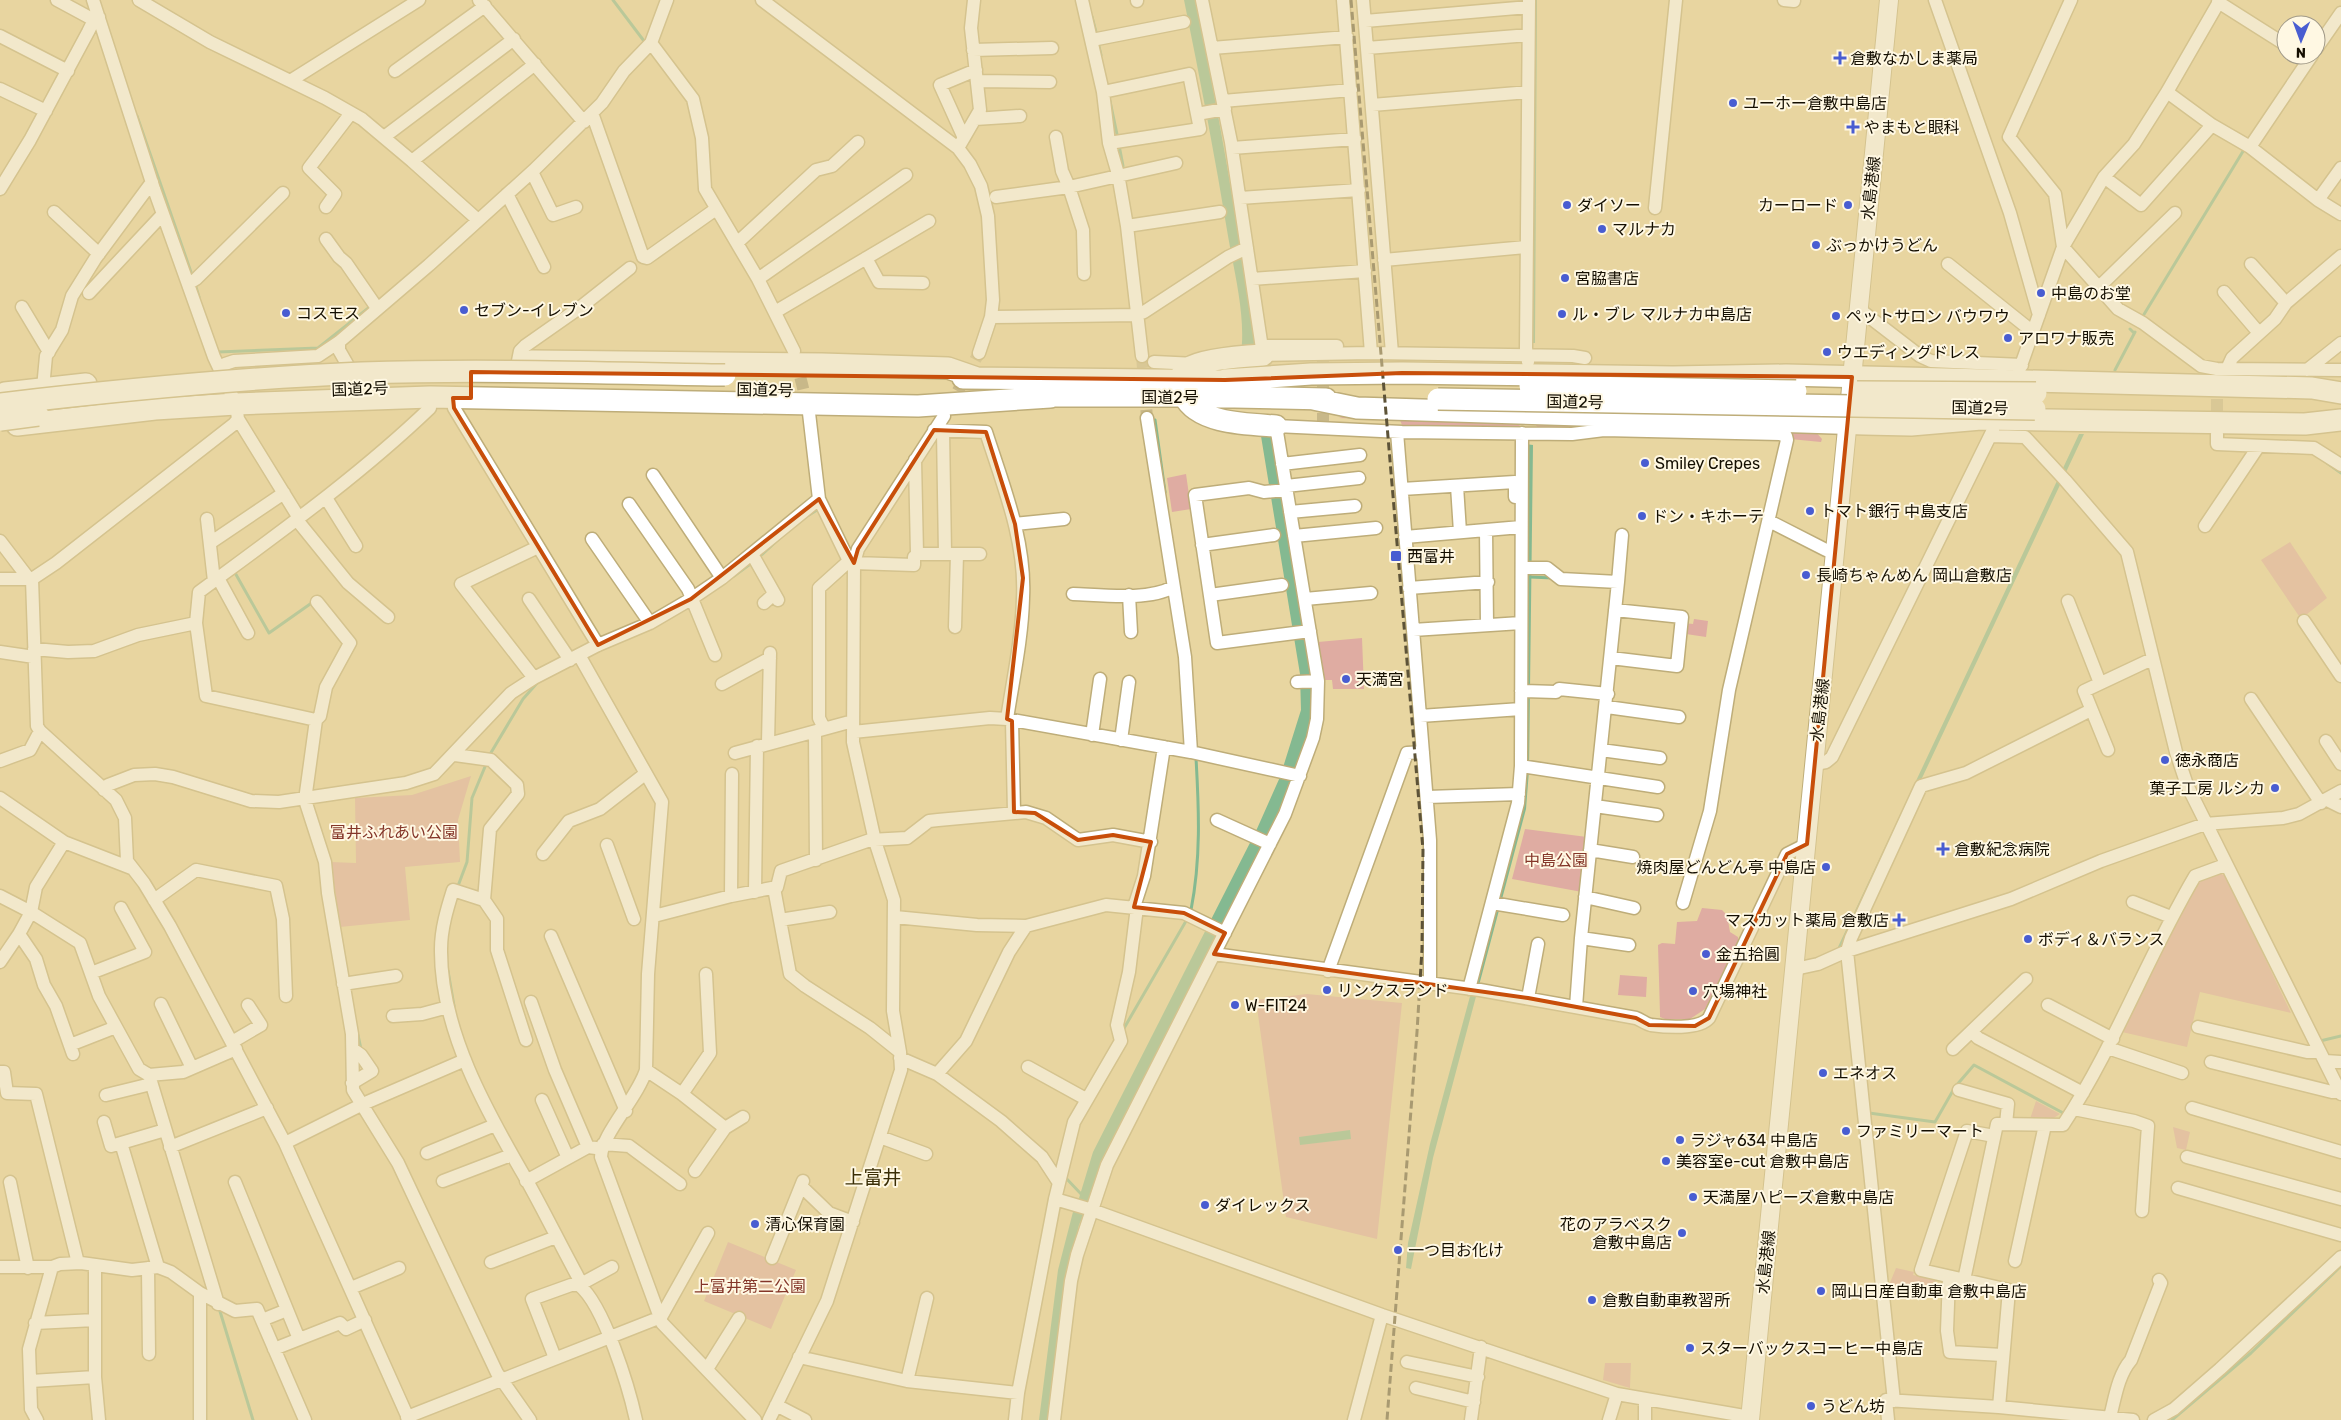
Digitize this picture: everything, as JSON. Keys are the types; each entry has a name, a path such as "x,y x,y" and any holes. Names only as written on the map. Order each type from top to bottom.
{"highway":[{"path":"1262,350 1198,364 1190,368 1181,388 1192,408 1206,415 1238,423 1276,426"},
{"path":"462,398 471,361"},
{"path":"0,394 43,388 220,372 347,364 471,361 938,367 948,368 977,378"},
{"path":"1225,380 1311,374 1528,365 1852,377 2312,388 2341,395"},
{"name":"国道2号","path":"0,404 176,385 362,373 462,372 1050,396 1181,388 1225,380 1439,393"},
{"name":"国道2号","path":"0,420 178,399 361,388 977,378 1181,388 1313,400 1617,386 1823,392 2341,414"},
{"name":"国道2号","path":"2035,401 2304,398 2341,395"},
{"path":"0,427 155,409 237,411 430,397 918,406 1050,396"},
{"path":"1313,400 1357,408 1525,426 1911,425 1981,419 2305,424 2341,420"}],"main road":[{"name":"水島港線","path":"1750,1418 1889,0"}],"street":[{"path":"57,0 97,19"},
{"path":"93,0 97,19 163,214 192,282 220,372 237,411 298,519 348,583 388,617"},
{"path":"139,0 210,42 351,113 412,160 478,220"},
{"path":"290,81 419,0"},
{"path":"220,372 225,364 234,361 318,356 339,342 374,305 478,220 532,172 584,117 602,104 624,71 651,43 667,0"},
{"path":"762,0 961,143"},
{"path":"961,143 980,110 971,28 974,0"},
{"path":"1082,0 1097,39 1116,142 1118,174 1131,225 1140,314 1142,356"},
{"path":"1202,0 1232,148 1245,248 1252,280 1262,350"},
{"path":"1343,0 1371,353"},
{"path":"1363,0 1392,353"},
{"path":"1655,208 1676,0"},
{"path":"1935,0 2010,213 2039,315"},
{"path":"2071,0 2009,138 2055,194 2064,247 2118,309 2143,323 2201,366 2220,371 2341,370"},
{"path":"1859,309 1920,356 1931,361 2021,368 2064,247 2104,177 2134,144 2167,92 2219,1 2276,38"},
{"path":"395,71 482,3 584,117 643,256 647,258 713,211"},
{"path":"1365,21 1528,4 1526,248 1526,348 1528,365"},
{"path":"2326,32 2341,13"},
{"path":"0,189 97,19"},
{"path":"1097,39 1184,22"},
{"path":"1367,48 1528,35"},
{"path":"0,36 68,71"},
{"path":"1212,48 1347,37"},
{"path":"384,137 514,39"},
{"path":"651,43 693,100 702,138 705,189 713,211 737,243 758,279 794,352"},
{"path":"973,50 1052,48"},
{"path":"412,160 535,64"},
{"path":"2248,146 2301,65"},
{"path":"1107,91 1189,74 1201,113 1200,129 1116,142"},
{"path":"979,353 991,316 993,300 988,216 981,186 961,143 940,85 976,76 1050,82"},
{"path":"0,89 46,111"},
{"path":"1201,113 1223,107 1351,90"},
{"path":"1372,105 1528,92"},
{"path":"2167,92 2212,125 2248,146 2318,200 2341,214"},
{"path":"326,207 335,194 309,168 351,113"},
{"path":"975,119 1020,116"},
{"path":"2104,177 2141,205 2212,125"},
{"path":"1056,137 1062,171 1084,230 1084,274"},
{"path":"1232,148 1355,139"},
{"path":"737,243 816,170 832,166 858,142"},
{"path":"996,197 1069,187 1118,174 1176,163"},
{"path":"2318,200 2341,168"},
{"path":"532,172 553,215 576,207"},
{"path":"758,279 906,175"},
{"path":"43,388 46,356 62,330 72,296 99,254 152,182"},
{"path":"1240,198 1359,190"},
{"path":"192,282 283,192"},
{"path":"507,194 544,267"},
{"path":"54,212 99,254"},
{"path":"1131,225 1220,212"},
{"path":"2098,287 2175,213"},
{"path":"89,293 163,214"},
{"path":"775,312 929,221"},
{"path":"326,239 339,257 346,263 374,305"},
{"path":"991,316 1140,314 1245,248"},
{"path":"1384,260 1526,248"},
{"path":"2220,371 2275,319 2286,303 2341,256"},
{"path":"866,258 879,282 923,283"},
{"path":"1948,264 2033,332"},
{"path":"2251,264 2286,303"},
{"path":"518,361 524,346 582,306 630,268"},
{"path":"1252,280 1365,272"},
{"path":"2224,292 2259,333"},
{"path":"22,307 49,352"},
{"path":"339,342 339,350 347,364"},
{"path":"2307,370 2341,343"},
{"path":"1262,350 1337,346"},
{"path":"1262,350 1323,357 1335,353 1392,353 1528,365 1585,358"},
{"path":"1154,362 1198,364"},
{"path":"316,720 206,696 196,623 199,592 326,498 378,456 430,408 430,397"},
{"path":"462,398 454,408 598,645"},
{"path":"0,579 30,579 64,557 234,424 237,411"},
{"path":"809,413 819,499 852,562"},
{"path":"769,1420 827,1301 900,1070 900,1055 893,1011 894,900 875,841 857,764 853,727 852,562 858,549 915,460 938,430 944,416"},
{"path":"1147,418 1185,658 1191,752"},
{"path":"1054,1420 1071,1281 1085,1229 1107,1165 1268,843 1285,814 1317,719 1316,681 1305,599 1285,489 1276,426 1397,432 1525,426 1572,434 1604,430 1783,434 1786,440 1769,521 1729,690 1710,811 1683,903"},
{"path":"1518,527 1525,426"},
{"path":"938,430 986,432 1015,524 1020,553 1023,598 1009,720 1014,812"},
{"path":"938,430 951,554 955,627"},
{"path":"1397,432 1427,797 1431,884 1430,984"},
{"path":"1815,764 1826,762 1832,757 1992,432 2025,438 2127,552 2152,659 2176,752 2187,785 2225,865 2340,1093"},
{"path":"2217,437 2217,444 2314,448 2341,465"},
{"path":"2205,526 2258,447"},
{"path":"1282,464 1360,455"},
{"path":"915,460 917,554 980,554"},
{"path":"653,475 722,578"},
{"path":"1308,631 1217,643 1195,496 1250,488 1269,492 1359,478"},
{"path":"1402,489 1515,482 1518,527 1527,568 1521,623 1525,691 1521,709 1525,766 1496,904 1474,989"},
{"path":"1457,486 1460,532"},
{"path":"210,543 284,493"},
{"path":"326,498 356,546"},
{"path":"105,788 134,775 155,774 173,777 251,801 279,802 406,783 434,774 455,755 511,693 534,678 578,659 598,645 693,604 819,499"},
{"path":"629,504 688,589 715,655"},
{"path":"1290,512 1355,506"},
{"path":"207,519 216,579 248,632"},
{"path":"1015,524 1064,519"},
{"path":"1769,521 1826,550 1836,552"},
{"path":"1405,537 1518,527"},
{"path":"1294,536 1376,528"},
{"path":"1486,530 1488,582 1486,625"},
{"path":"1202,545 1274,535"},
{"path":"1576,1006 1581,938 1602,750 1622,535"},
{"path":"592,539 650,623"},
{"path":"0,541 30,579 37,726 40,732 105,788 119,803 124,812 128,861 131,868 157,898 236,1042 267,1108 287,1142 354,1287 365,1320 410,1417 661,1317 708,1233"},
{"path":"534,678 460,584 538,547"},
{"path":"752,554 776,597 764,603"},
{"path":"816,860 820,730 819,588 852,562 914,565 914,557"},
{"path":"1527,568 1547,568 1561,579 1618,582"},
{"path":"1410,588 1488,582"},
{"path":"1210,594 1282,585"},
{"path":"1073,594 1129,595 1163,592 1173,586"},
{"path":"1305,599 1371,593"},
{"path":"1129,595 1130,632"},
{"path":"529,599 578,659 662,802 648,974 646,1070 642,1083 626,1111 597,1147"},
{"path":"2068,600 2100,683"},
{"path":"317,602 350,643 326,687 320,716 316,720 308,799 323,852 347,984 354,1050 352,1086 359,1105 402,1170 499,1380 530,1420"},
{"path":"1611,658 1677,666 1682,616 1615,610"},
{"path":"2304,621 2341,676"},
{"path":"0,652 94,651 138,635 196,623"},
{"path":"1413,630 1521,623"},
{"path":"722,684 770,656 762,745 755,892"},
{"path":"2108,750 2084,691 2152,659"},
{"path":"1092,735 1100,679"},
{"path":"1299,682 1316,681"},
{"path":"1121,740 1129,682"},
{"path":"1525,691 1556,692 1559,689 1679,717"},
{"path":"2251,700 2324,801 2341,807"},
{"path":"1420,716 1521,709"},
{"path":"1888,1420 1891,1401 1847,951 1851,938 1921,786 1966,773 2091,710"},
{"path":"735,753 820,730 990,718 1191,752 1297,775"},
{"path":"0,761 30,750 40,732"},
{"path":"2326,741 2341,764"},
{"path":"1016,1420 1018,1393 1055,1199 1074,1122 1122,1040 1117,1025 1129,972 1135,907 1151,842 1164,747"},
{"path":"1602,750 1660,758"},
{"path":"1328,971 1407,753 1423,752"},
{"path":"455,755 488,760 517,785 518,794 490,829 484,900 497,920 497,950 526,1040"},
{"path":"1525,766 1658,787"},
{"path":"543,854 569,820 600,809 645,774"},
{"path":"731,896 732,774"},
{"path":"1795,969 1818,964 1847,951 2011,898 2101,861 2205,824 2283,818 2299,814 2341,791"},
{"path":"1427,797 1519,794"},
{"path":"0,798 64,842 131,868"},
{"path":"1595,806 1657,814"},
{"path":"654,916 731,896 777,887 781,871 870,840 907,838 928,821 1014,812 1035,814 1046,818 1078,840 1113,835 1151,842"},
{"path":"1217,820 1268,843"},
{"path":"0,962 31,912 36,887 64,842"},
{"path":"1214,954 1328,971 1474,989 1636,1018 1649,1025 1696,1026 1705,1022 1787,854 1807,844"},
{"path":"607,845 634,919"},
{"path":"1590,850 1633,857"},
{"path":"1964,1280 1997,1124 2063,1125 2074,1109 2080,1091 2111,1044 2171,917 2195,876 2225,865"},
{"path":"157,898 196,870 276,886 283,920 286,996"},
{"path":"774,888 790,974 805,986 870,1028 900,1055 937,1074 1021,1137 1042,1156 1059,1182"},
{"path":"484,900 453,890 442,932 441,950 448,1007 465,1060 495,1125 511,1155 529,1179 556,1237 578,1277 584,1282 586,1291 612,1336 636,1420"},
{"path":"0,896 31,912 80,943 91,973 116,1027 139,1069 150,1079 218,1304"},
{"path":"1586,897 1634,908"},
{"path":"2133,902 2171,917"},
{"path":"1496,904 1563,915"},
{"path":"895,917 976,925 1026,926 1106,905 1184,913 1223,932"},
{"path":"91,973 145,952 121,908"},
{"path":"780,920 830,912"},
{"path":"937,1074 966,1041 1009,952 1026,926"},
{"path":"19,934 36,959 44,985 56,1006 71,1050 116,1027"},
{"path":"551,936 626,1111"},
{"path":"1581,938 1629,945"},
{"path":"1528,998 1538,944"},
{"path":"682,1094 710,1053 706,974"},
{"path":"347,984 396,976"},
{"path":"1953,1049 2026,979"},
{"path":"531,1002 555,1070 597,1147 662,1323 755,1420"},
{"path":"161,1004 192,1068"},
{"path":"106,1095 150,1079 183,1072 236,1042 261,1025 248,1005"},
{"path":"2048,1005 2111,1044 2182,1073"},
{"path":"393,1016 422,1014 448,1007"},
{"path":"2198,1027 2307,1052 2341,1062"},
{"path":"1972,1032 1978,1038 2080,1091"},
{"path":"352,1086 372,1071 362,1055 354,1050"},
{"path":"287,1142 359,1105 465,1060"},
{"path":"2211,1062 2340,1093"},
{"path":"1028,1067 1086,1099"},
{"path":"646,1070 682,1094 725,1128"},
{"path":"0,1072 4,1072 7,1093 36,1094 78,1264"},
{"path":"1959,1090 2008,1104 2006,1124"},
{"path":"542,1100 568,1158"},
{"path":"170,1147 267,1108"},
{"path":"2192,1108 2341,1152"},
{"path":"2074,1109 2134,1120 2148,1126 2142,1211"},
{"path":"695,1171 725,1128 743,1117"},
{"path":"104,1122 111,1146 165,1130"},
{"path":"427,1153 495,1125"},
{"path":"2015,1261 2045,1125"},
{"path":"1994,1136 1966,1131 1921,1270 2009,1290 1995,1412"},
{"path":"880,1136 926,1154"},
{"path":"122,1143 153,1267 149,1354"},
{"path":"529,1179 568,1158 597,1147 629,1146 680,1184"},
{"path":"444,1181 511,1155"},
{"path":"2187,1157 2341,1199"},
{"path":"10,1182 28,1268"},
{"path":"235,1182 299,1339"},
{"path":"772,1258 802,1183 829,1213 852,1222"},
{"path":"2178,1188 2341,1235"},
{"path":"1055,1199 1091,1210 1385,1316 1482,1347 1617,1394 1720,1416 1750,1418"},
{"path":"491,1262 556,1237"},
{"path":"2157,1420 2174,1409 2220,1369 2341,1257"},
{"path":"0,1266 28,1268 78,1264 132,1270 153,1267 171,1272 200,1293 234,1311 257,1309 305,1420"},
{"path":"95,1265 95,1377 99,1420"},
{"path":"37,1420 31,1409 29,1348 52,1267"},
{"path":"555,1358 532,1299 584,1282 612,1267"},
{"path":"354,1287 399,1268"},
{"path":"1949,1277 1947,1331 1950,1352 2002,1355"},
{"path":"2110,1417 2118,1385 2138,1343 2161,1283 2159,1280"},
{"path":"200,1293 200,1420"},
{"path":"907,1381 927,1298"},
{"path":"262,1320 287,1310"},
{"path":"1354,1420 1385,1316"},
{"path":"707,1369 739,1318"},
{"path":"35,1322 95,1320"},
{"path":"274,1349 340,1323 346,1329 365,1320"},
{"path":"1471,1420 1482,1347"},
{"path":"799,1357 907,1381 1018,1393"},
{"path":"1408,1362 1478,1377"},
{"path":"31,1381 95,1377"},
{"path":"1416,1388 1474,1402"},
{"path":"1609,1420 1617,1394"},
{"path":"1645,1400 1645,1420"},
{"path":"1891,1401 1995,1412 2110,1417 2133,1420"},
{"path":"776,1405 805,1420"}],"highlighted area":[{"path":"471,372 1225,380 1402,373 1852,377 1807,844 1787,854 1709,1018 1695,1026 1649,1025 1636,1018 1528,998 1214,954 1225,933 1184,913 1134,907 1151,842 1113,835 1078,840 1035,813 1014,812 1012,721 1007,719 1023,578 1015,524 986,432 934,430 858,549 854,563 819,499 691,599 598,645 454,408 453,398 471,398"}],"green space":[{"path":"1346,416 1520,421 1521,424 1516,429 1402,425 1400,420 1339,418"},
{"path":"1620,418 1795,426 1814,430 1822,439 1821,442 1790,439 1794,428 1706,424 1641,424 1539,429 1535,424 1539,420"},
{"path":"1186,474 1191,509 1172,512 1167,478"},
{"path":"2290,542 2327,598 2301,619 2261,560"},
{"path":"1694,619 1708,621 1706,637 1686,634 1684,623 1693,624"},
{"path":"1362,638 1364,689 1333,689 1332,680 1324,680 1318,642"},
{"name":"富井ふれあい公園","path":"471,776 458,820 460,862 405,867 410,920 340,927 331,862 356,863 355,798 412,795"},
{"name":"中島公園","path":"1525,829 1587,837 1582,892 1512,879"},
{"path":"2219,873 2226,876 2291,1013 2200,992 2187,1047 2122,1032 2121,1027 2198,880"},
{"path":"1702,908 1722,910 1727,915 1730,932 1738,937 1738,941 1705,1009 1690,1019 1665,1019 1660,1017 1658,945 1662,943 1675,944 1677,922 1697,921"},
{"path":"1620,975 1647,977 1646,997 1618,995"},
{"path":"1307,994 1402,1003 1377,1239 1286,1217 1256,1000"},
{"path":"2036,1101 2060,1114 2052,1119 2030,1119"},
{"path":"2173,1127 2190,1132 2186,1150 2177,1148"},
{"name":"上富井第二公園","path":"728,1242 796,1270 771,1329 704,1301"},
{"path":"1896,1268 1914,1272 1913,1275 1939,1280 1918,1288 1889,1285"},
{"path":"1605,1363 1631,1363 1630,1388 1603,1380"}],"shaded area":[{"path":"1184,0 1195,0 1213,87 1236,218 1256,349 1241,353 1242,324 1239,294"},
{"path":"1533,0 1537,0 1535,343 1530,343"},
{"path":"1260,430 1273,435 1312,676 1312,707 1309,727 1295,774 1269,835 1079,1225 1066,1280 1049,1420 1039,1420 1058,1270 1074,1208 1076,1208 1093,1152 1256,831 1280,777 1301,710 1300,674"},
{"path":"2079,434 2084,434 1842,948 1837,949"},
{"path":"1525,444 1533,445 1529,770 1526,809 1433,1158 1411,1269 1406,1268 1408,1243 1430,1144 1521,808"},
{"path":"1350,1130 1351,1139 1300,1145 1299,1137"}],"waterway":[{"path":"613,0 644,41"},
{"path":"1092,17 1097,36"},
{"path":"1098,42 1101,55"},
{"path":"1110,101 1118,139"},
{"path":"137,116 193,278"},
{"path":"1119,145 1123,166"},
{"path":"2143,316 2245,148"},
{"path":"195,284 199,297"},
{"path":"218,352 318,348 371,306"},
{"path":"2130,329 2134,333"},
{"path":"2115,370 2135,332"},
{"path":"1155,420 1165,492"},
{"path":"2327,463 2341,473"},
{"path":"809,515 817,510"},
{"path":"758,558 781,537"},
{"path":"734,576 753,562"},
{"path":"234,571 269,633 313,602"},
{"path":"1530,577 1553,578"},
{"path":"489,756 523,699 538,682"},
{"path":"1191,910 1198,853 1196,758"},
{"path":"458,886 467,862 472,798 487,762"},
{"path":"1123,1030 1186,921"},
{"path":"448,971 454,1006"},
{"path":"358,1035 361,1049"},
{"path":"2320,1041 2341,1036"},
{"path":"1869,1113 1935,1122 1955,1087 1974,1065 2065,1114"},
{"path":"1064,1176 1082,1195"},
{"path":"2172,1420 2251,1353 2341,1266"},
{"path":"219,1308 253,1420"}],"tunnel":[{"path":"949,407 979,353"},
{"path":"1142,356 1147,418"},
{"path":"1323,359 1323,424"},
{"path":"796,360 808,408"},
{"path":"2217,381 2217,429"}],"railway":[{"path":"1351,0 1423,850 1422,949 1417,1032 1387,1420"}],"place":[{"name":"倉敷なかしま薬局","path":"1840,58"},
{"name":"ユーホー倉敷中島店","path":"1733,103"},
{"name":"やまもと眼科","path":"1853,127"},
{"name":"ダイソー","path":"1567,205"},
{"name":"カーロード","path":"1848,205"},
{"name":"マルナカ","path":"1602,229"},
{"name":"ぶっかけうどん","path":"1816,245"},
{"name":"宮脇書店","path":"1565,278"},
{"name":"中島のお堂","path":"2041,293"},
{"name":"セブン-イレブン","path":"464,310"},
{"name":"コスモス","path":"286,313"},
{"name":"ル・ブレ マルナカ中島店","path":"1562,314"},
{"name":"ペットサロン バウワウ","path":"1836,316"},
{"name":"アロワナ販売","path":"2008,338"},
{"name":"ウエディングドレス","path":"1827,352"},
{"name":"Smiley Crepes","path":"1645,463"},
{"name":"トマト銀行 中島支店","path":"1810,511"},
{"name":"ドン・キホーテ","path":"1642,516"},
{"name":"西富井","path":"1396,556"},
{"name":"長崎ちゃんめん 岡山倉敷店","path":"1806,575"},
{"name":"天満宮","path":"1346,679"},
{"name":"徳永商店","path":"2165,760"},
{"name":"菓子工房 ルシカ","path":"2275,788"},
{"name":"倉敷紀念病院","path":"1943,849"},
{"name":"焼肉屋どんどん亭 中島店","path":"1826,867"},
{"name":"マスカット薬局 倉敷店","path":"1899,920"},
{"name":"ボディ＆バランス","path":"2028,939"},
{"name":"金五拾圓","path":"1706,954"},
{"name":"リンクスランド","path":"1327,990"},
{"name":"穴場神社","path":"1693,991"},
{"name":"W-FIT24","path":"1235,1005"},
{"name":"エネオス","path":"1823,1073"},
{"name":"ファミリーマート","path":"1846,1131"},
{"name":"ラジャ634 中島店","path":"1680,1140"},
{"name":"美容室e-cut 倉敷中島店","path":"1666,1161"},
{"name":"天満屋ハピーズ倉敷中島店","path":"1693,1197"},
{"name":"ダイレックス","path":"1205,1205"},
{"name":"清心保育園","path":"755,1224"},
{"name":"花のアラベスク 倉敷中島店","path":"1682,1233"},
{"name":"一つ目お化け","path":"1398,1250"},
{"name":"岡山日産自動車 倉敷中島店","path":"1821,1291"},
{"name":"倉敷自動車教習所","path":"1592,1300"},
{"name":"スターバックスコーヒー中島店","path":"1690,1348"},
{"name":"うどん坊","path":"1811,1406"}],"district":[{"name":"上富井","path":"873,1177"}]}
